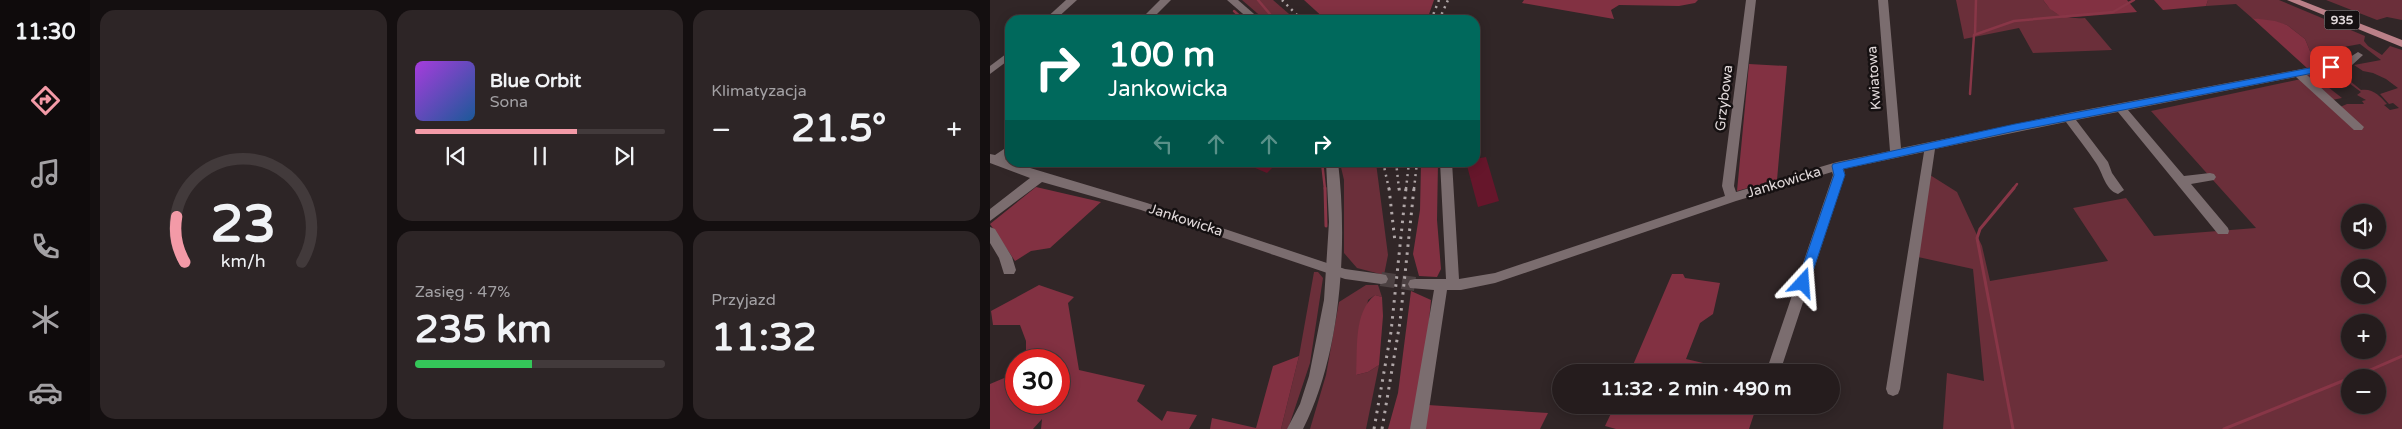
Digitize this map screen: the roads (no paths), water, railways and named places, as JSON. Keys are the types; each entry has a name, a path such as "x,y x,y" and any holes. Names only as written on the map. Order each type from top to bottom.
{"main road":[{"name":"935","path":"2292,0 2398,38"},
{"name":"935","path":"2310,0 2398,38"}],"street":[{"path":"1055,15 1072,0"},
{"path":"1150,15 1166,0"},
{"path":"1232,0 1250,15"},
{"name":"Grzybowa","path":"1732,198 1728,186 1751,0"},
{"name":"Kwiatowa","path":"1883,0 1896,153"},
{"name":"Jankowicka","path":"1415,284 1446,286 1495,278 1732,198 1837,166 2068,117 2347,64 2358,56"},
{"path":"990,71 1005,58"},
{"path":"2298,73 2358,127"},
{"path":"2120,107 2223,231"},
{"path":"2068,117 2104,164 2106,174 2118,190"},
{"path":"1893,389 1930,154 1928,146"},
{"path":"993,160 1005,152"},
{"name":"Jankowicka","path":"993,160 1005,164"},
{"path":"1776,364 1839,175 1837,166"},
{"name":"Jankowicka","path":"1012,167 1040,177 1136,203 1333,270 1353,276 1381,279"},
{"path":"1300,425 1312,390 1324,337 1333,270 1336,216 1332,167"},
{"path":"1418,429 1436,307 1446,286 1453,262 1446,167"},
{"path":"2181,181 2210,176"},
{"path":"990,216 1040,177"},
{"path":"990,232 1006,257 1009,270"}],"waterway":[{"path":"1258,0 1271,15"},
{"path":"1975,34 1976,0"},
{"path":"1970,94 1974,35 2014,21 2113,12 2134,0"},
{"path":"1234,11 1238,15"},
{"path":"1323,167 1325,189"},
{"path":"2013,189 2017,184"},
{"path":"1325,188 1326,226"},
{"path":"2013,429 1977,238 1980,229 2014,188"},
{"path":"2372,369 2402,356"},
{"path":"2224,429 2341,382"}],"tunnel":[{"path":"1381,279 1415,284"}],"railway":[{"path":"1282,0 1297,15"},
{"path":"1433,15 1439,0"},
{"path":"1441,15 1448,0"},
{"path":"1384,167 1389,189"},
{"path":"1397,167 1399,189"},
{"path":"1406,189 1408,167"},
{"path":"1414,189 1416,167"},
{"path":"1389,188 1395,242"},
{"path":"1399,188 1400,195"},
{"path":"1374,429 1391,332 1406,188"},
{"path":"1382,429 1400,322 1414,188"}]}
